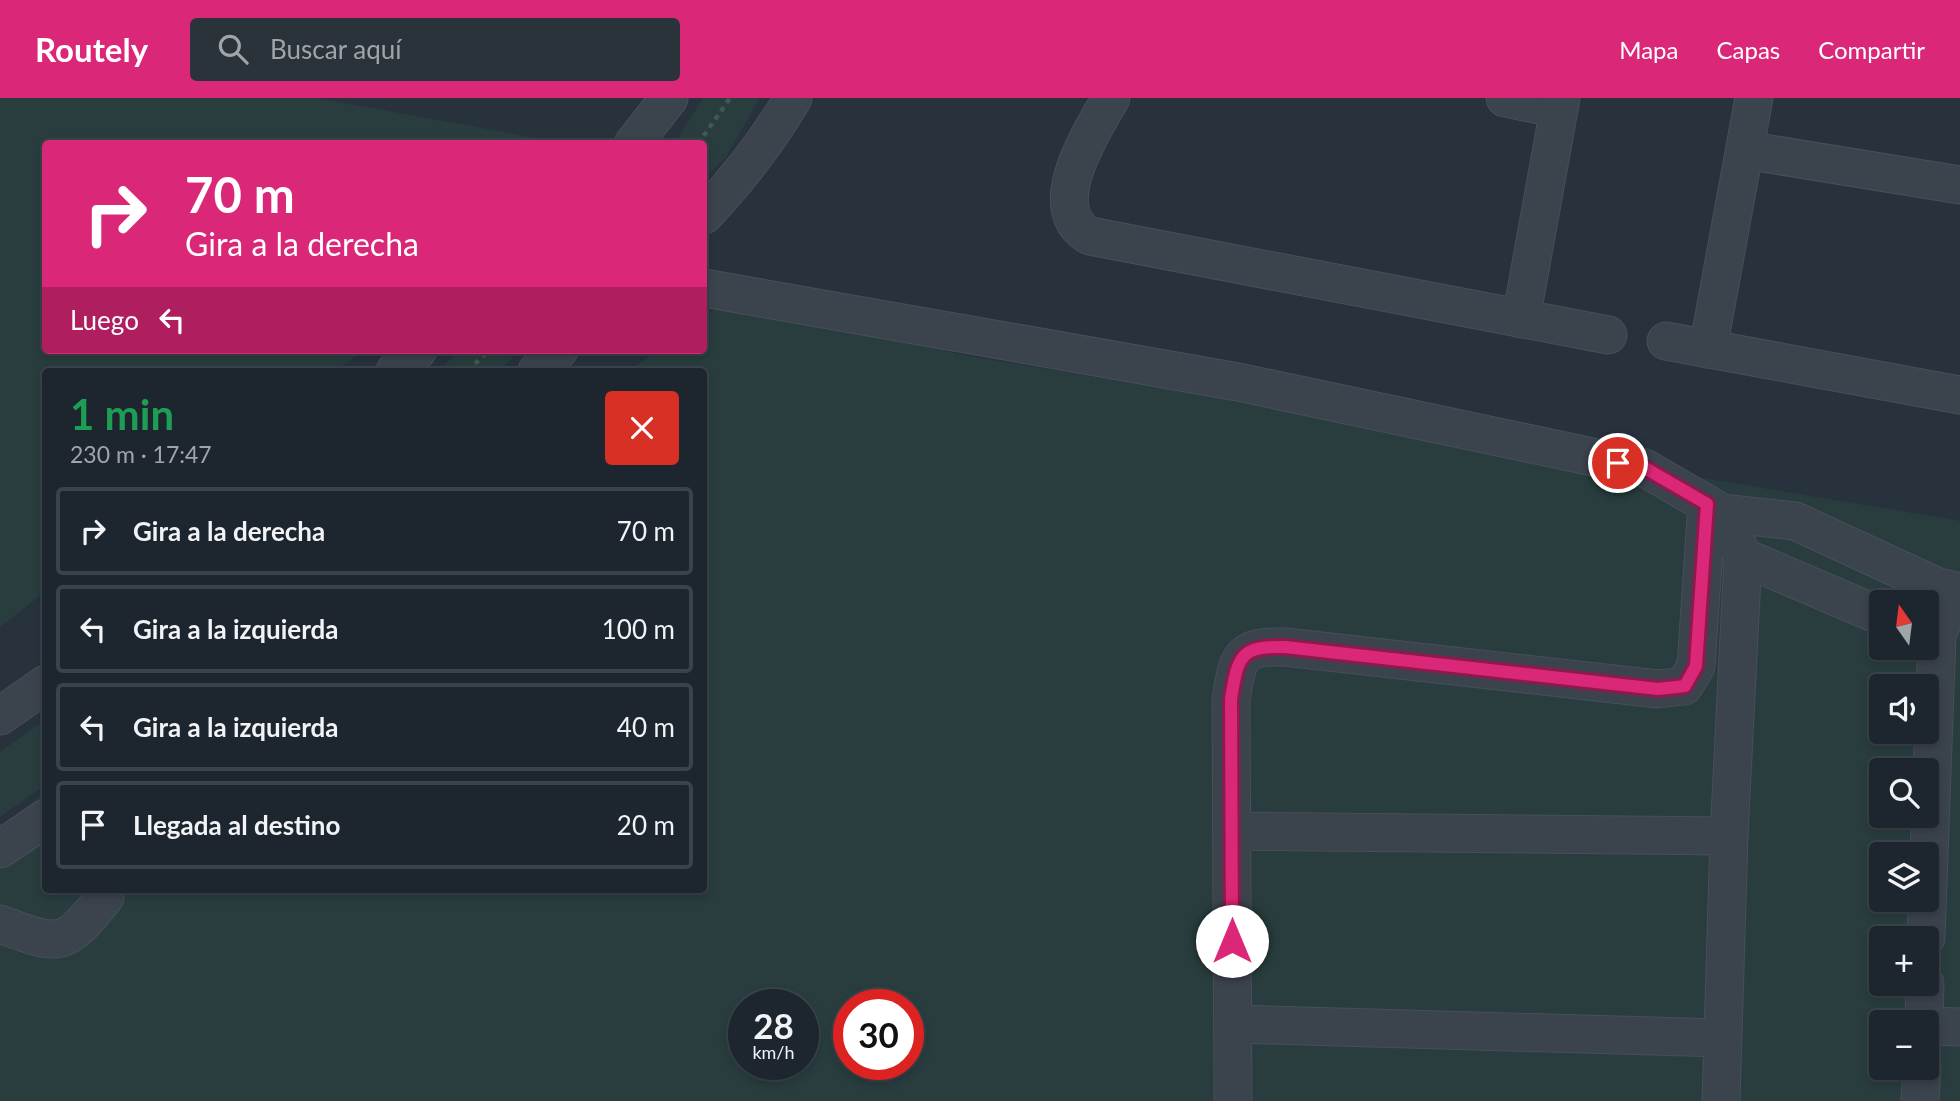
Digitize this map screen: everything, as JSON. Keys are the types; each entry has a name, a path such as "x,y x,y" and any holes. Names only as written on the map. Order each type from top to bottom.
{"street":[{"path":"636,140 669,98"},
{"path":"707,211 762,146 793,98"},
{"path":"1111,98 1087,140 1071,184 1070,212 1078,230 1090,236 1608,335"},
{"path":"1505,98 1560,104 1521,318"},
{"path":"1708,349 1754,98"},
{"path":"1745,150 1960,185"},
{"path":"707,289 1238,382 1645,468 1715,508 1795,521 1938,587 1957,591 1941,635 1945,831 1928,926"},
{"path":"1666,341 1960,395"},
{"path":"398,368 414,354"},
{"path":"540,368 555,354"},
{"path":"1715,508 1743,556 1729,836 1721,1101"},
{"path":"1233,1101 1231,699 1237,663 1246,652 1262,646 1285,647 1658,689 1685,686 1696,666 1715,508"},
{"path":"1743,556 1869,611"},
{"path":"0,716 42,687"},
{"path":"0,849 42,820"},
{"path":"1232,831 1729,836"},
{"path":"0,924 47,940 60,939 76,933 105,897 104,893"},
{"path":"1233,1024 1721,1038"},
{"path":"1939,1025 1960,1027"},
{"path":"1920,1101 1921,1080"}],"path":[{"path":"701,140 730,98"},
{"path":"471,368 485,354"}],"green space":[{"path":"0,98 317,98 547,140 42,140 42,354 359,354 340,368 42,368 42,594 0,627"},
{"path":"703,98 760,98 726,157 707,175 707,140 677,140"},
{"path":"730,298 963,355 1960,521 1960,1101 0,1101 0,830 42,795 42,893 707,893 707,368 632,368 652,354 707,354 707,315"},
{"path":"456,354 517,354 501,368 441,368"},
{"path":"42,722 42,787 0,817 0,752"}],"route":[{"path":"1232,941 1231,699 1237,663 1246,652 1262,646 1285,647 1658,689 1685,686 1696,666 1707,504 1645,468 1618,463"}]}
